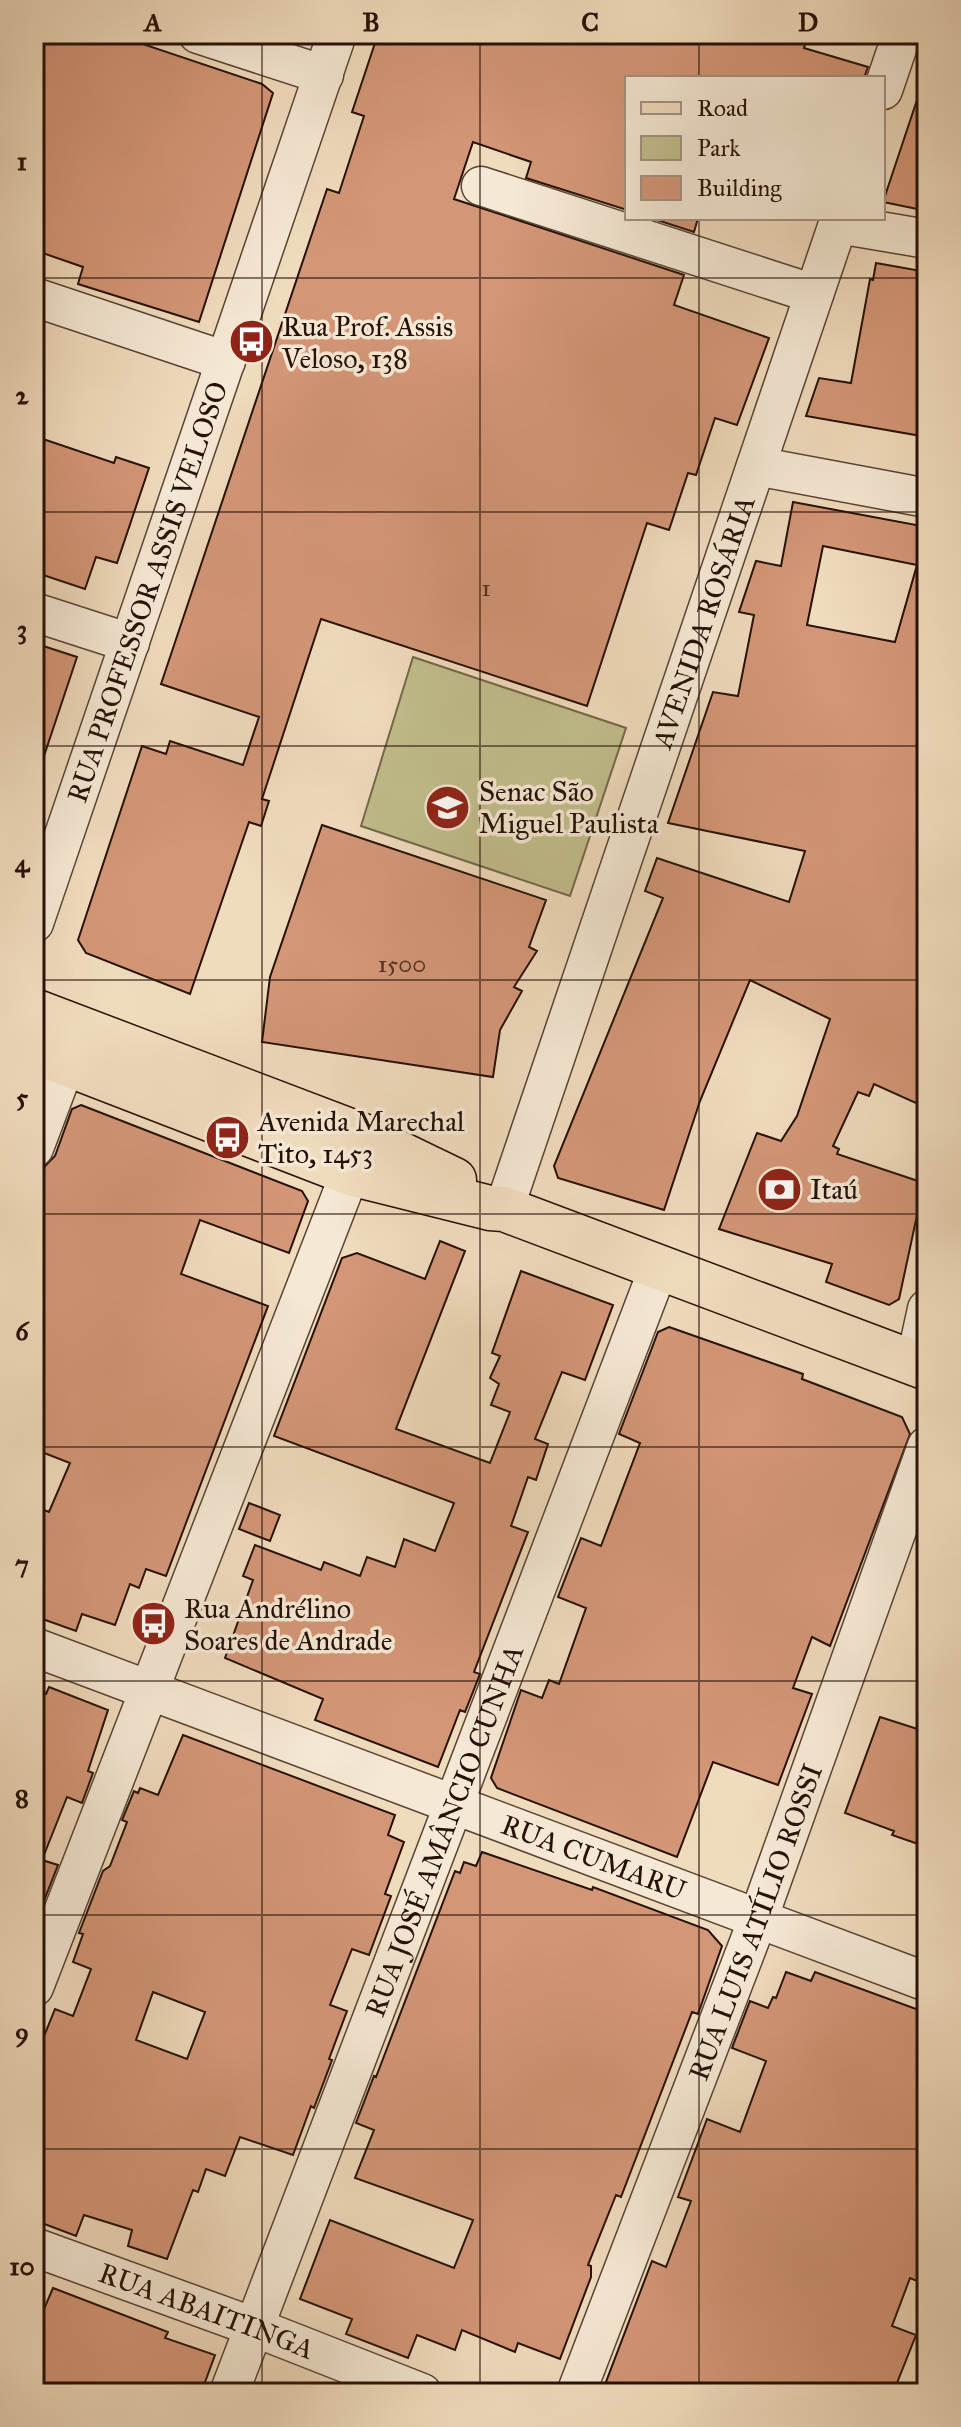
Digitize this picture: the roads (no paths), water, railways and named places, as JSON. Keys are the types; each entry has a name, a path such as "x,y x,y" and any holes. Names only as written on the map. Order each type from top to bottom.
{"main road":[{"path":"34,1011 363,1136 494,1199 504,1209"},
{"path":"50,1057 350,1173 370,1164 386,1165 921,1366"}],"street":[{"path":"198,34 324,75"},
{"name":"RUA PROFESSOR ASSIS VELOSO","path":"34,923 337,34"},
{"path":"885,84 902,34"},
{"path":"481,186 814,294"},
{"path":"839,221 927,239"},
{"name":"AVENIDA ROSÁRIA","path":"504,1209 839,221"},
{"path":"34,297 226,361"},
{"path":"756,466 927,498"},
{"path":"34,612 130,643"},
{"path":"34,1148 50,1057"},
{"path":"34,1987 350,1173"},
{"name":"RUA JOSÉ AMÂNCIO CUNHA","path":"229,2393 659,1267"},
{"path":"921,1366 927,1309"},
{"name":"RUA LUIS ATÍLIO ROSSI","path":"576,2393 758,1919 927,1446"},
{"name":"RUA CUMARU","path":"34,1647 927,1982"},
{"name":"RUA ABAITINGA","path":"34,2247 254,2327 422,2393"}],"place":[{"name":"Rua Prof. Assis Veloso, 138","path":"251,342"},
{"name":"Senac São Miguel Paulista","path":"448,807"},
{"name":"Avenida Marechal Tito, 1453","path":"227,1137"},
{"name":"Itaú","path":"779,1189"},
{"name":"Rua Andrélino Soares de Andrade","path":"153,1624"}]}
